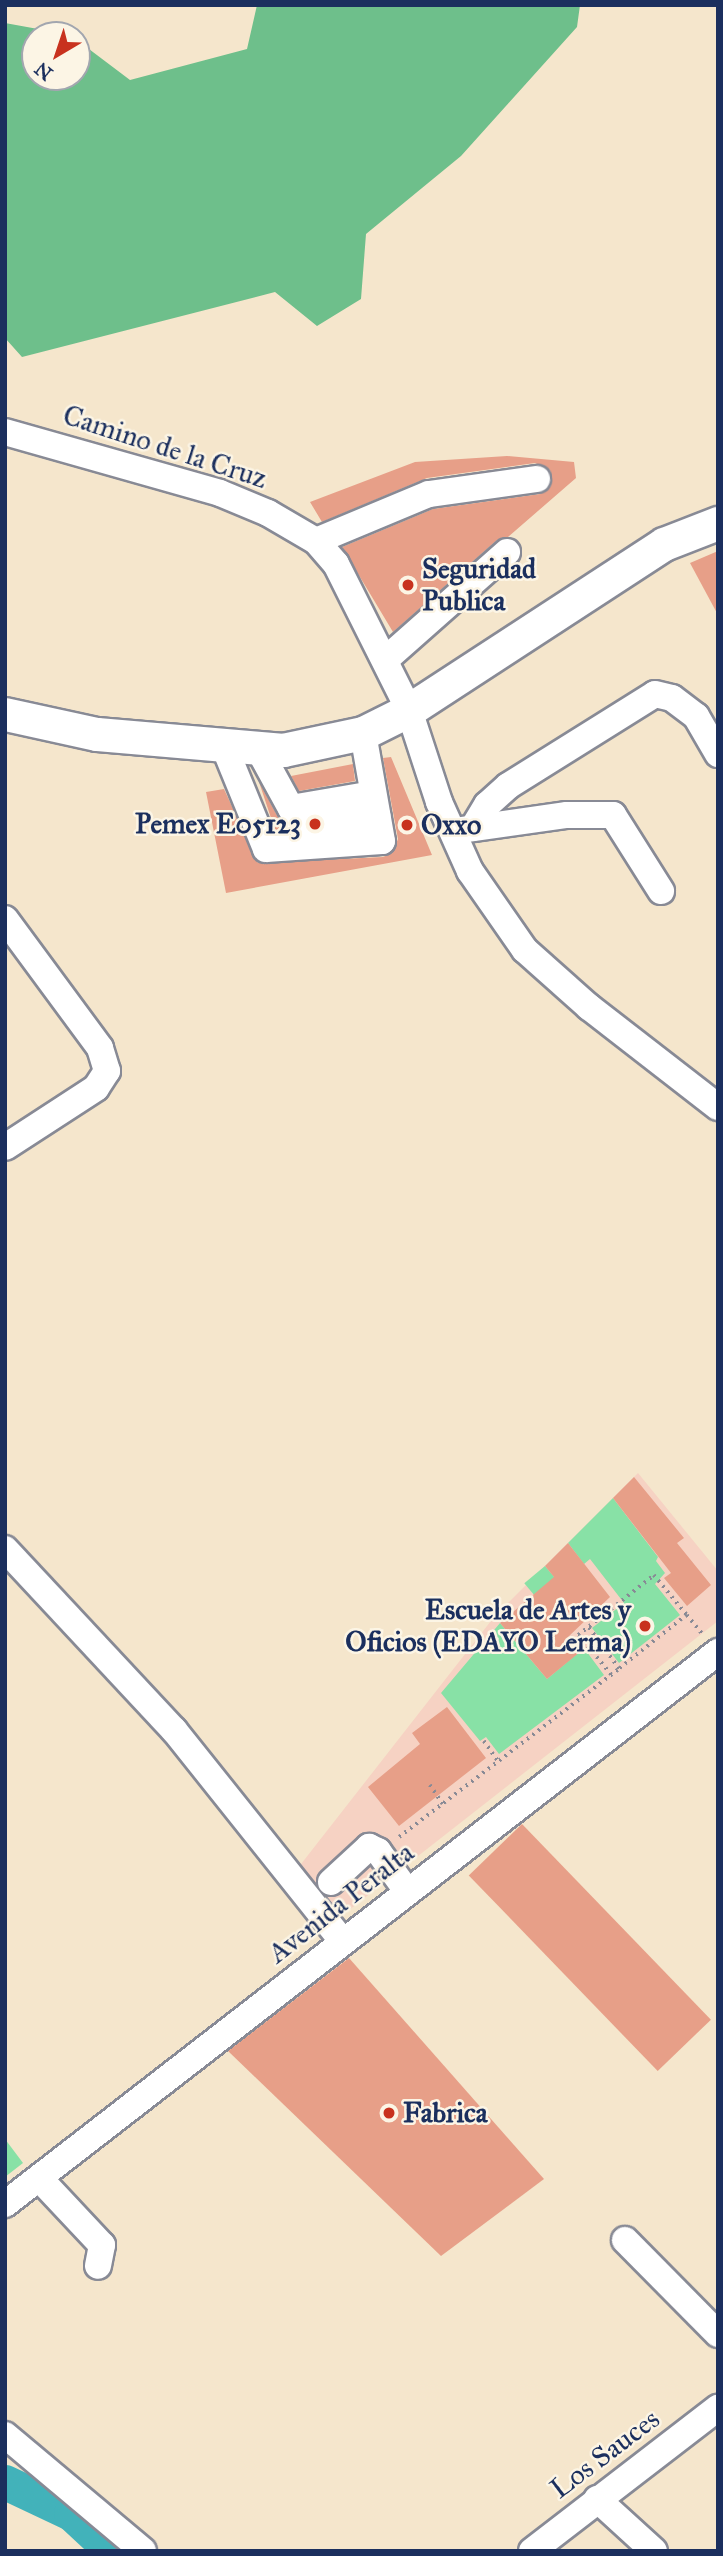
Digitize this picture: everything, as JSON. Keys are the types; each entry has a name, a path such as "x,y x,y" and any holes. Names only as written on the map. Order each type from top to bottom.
{"main road":[{"path":"13,722 96,734 283,750 363,733 409,710 664,544 718,523"}],"street":[{"name":"Camino de la Cruz","path":"5,432 220,494 268,513 316,541 336,565 409,710 463,830 470,871 525,950 716,1103"},
{"path":"316,541 429,494 537,479"},
{"path":"385,660 507,552"},
{"path":"463,830 508,786 655,694 673,698 696,716 718,754"},
{"path":"224,746 267,849 382,841 363,733"},
{"path":"258,748 300,825 375,805"},
{"path":"463,830 566,815 613,815 661,891"},
{"path":"5,919 100,1048 107,1072 96,1087 5,1147"},
{"path":"5,1549 174,1730 343,1941"},
{"name":"Avenida Peralta","path":"5,2204 718,1652"},
{"path":"331,1882 369,1847 378,1851 407,1891"},
{"path":"39,2178 102,2245 97,2266"},
{"path":"625,2240 718,2334"},
{"name":"Los Sauces","path":"531,2551 716,2411"},
{"path":"5,2435 143,2551"},
{"path":"597,2499 654,2551"}],"path":[{"path":"399,1837 611,1675 687,1615 653,1575 578,1635 611,1675"},
{"path":"588,1627 619,1668"},
{"path":"589,1648 598,1641"},
{"path":"601,1661 608,1655"},
{"path":"484,1741 498,1761"},
{"path":"430,1786 443,1804"}],"shaded area":[{"name":"Escuela de Artes y Oficios (EDAYO Lerma)","path":"638,1473 718,1571 718,1621 335,1921 294,1873 494,1617"}],"green space":[{"path":"257,5 580,5 577,27 461,156 366,234 361,299 317,326 275,292 22,357 5,338 5,23 21,26 21,91 91,91 91,51 130,80 247,49"},
{"path":"613,1498 658,1557 656,1561 665,1573 655,1584 680,1615 619,1663 592,1628 624,1603 590,1559 584,1564 568,1543"},
{"path":"545,1566 566,1591 546,1609 524,1583"},
{"path":"500,1623 547,1679 584,1648 604,1675 499,1754 486,1737 480,1741 441,1693"},
{"path":"5,2139 23,2163 5,2177"}],"building":[{"name":"Seguridad Publica","path":"507,456 574,462 576,478 508,537 497,540 393,632 342,547 433,509 540,494 551,486 550,470 535,463 427,478 322,522 310,502 415,462"},
{"path":"718,551 718,615 690,563"},
{"path":"391,757 432,855 226,893 206,792 224,789 258,863 383,857 392,853 398,839 383,758"},
{"path":"353,764 355,781 299,791 291,776"},
{"path":"259,782 286,832 276,833"},
{"path":"634,1477 684,1538 677,1543 711,1585 687,1606 664,1578 671,1573 613,1498"},
{"path":"568,1543 610,1597 568,1637 580,1652 547,1679 500,1623 554,1577 545,1566"},
{"path":"447,1707 486,1758 399,1826 368,1787 420,1744 412,1733"},
{"path":"522,1824 711,2020 658,2071 469,1875"},
{"name":"Fabrica","path":"349,1958 544,2179 441,2256 228,2051"}],"waterway":[{"path":"5,2482 71,2513 112,2551"}],"place":[{"name":"Seguridad Publica","path":"408,585"},
{"name":"Pemex E05123","path":"315,824"},
{"name":"Oxxo","path":"407,825"},
{"name":"Escuela de Artes y Oficios (EDAYO Lerma)","path":"645,1626"},
{"name":"Fabrica","path":"389,2113"}]}
